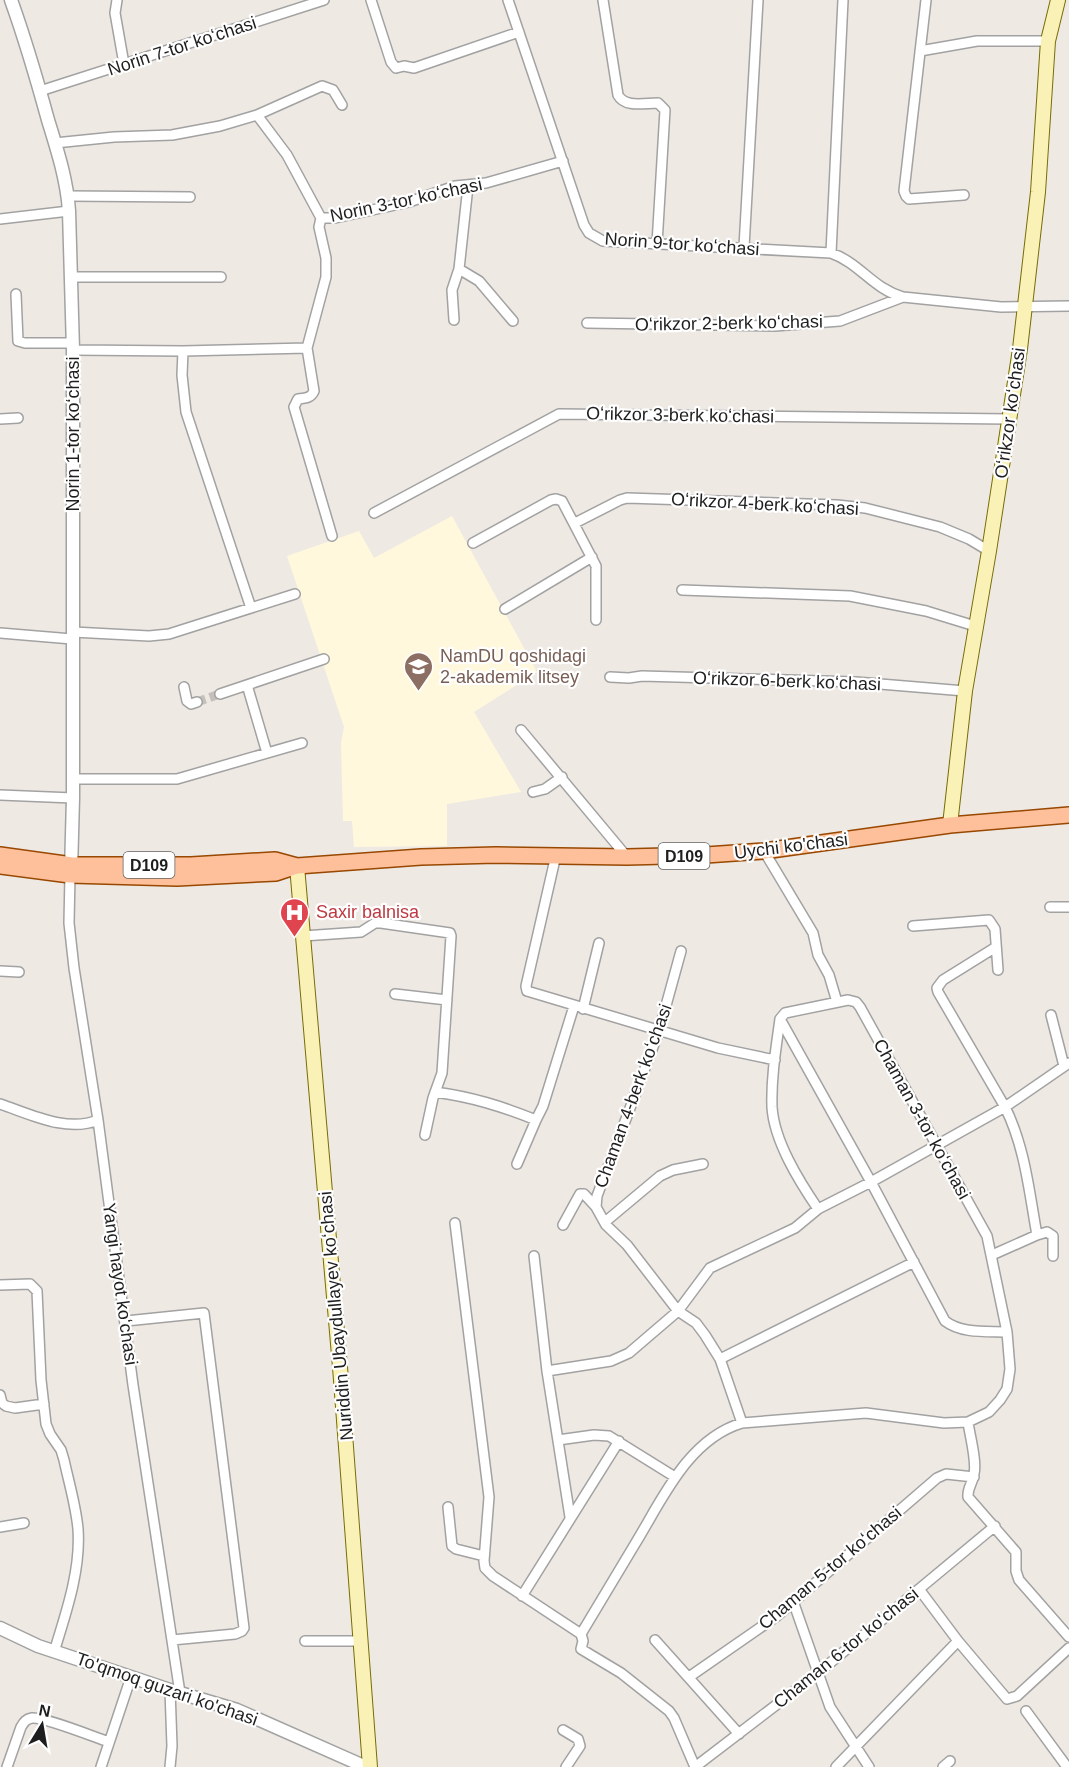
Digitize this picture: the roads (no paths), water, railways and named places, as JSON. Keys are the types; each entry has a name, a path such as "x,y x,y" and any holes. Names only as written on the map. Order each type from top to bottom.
{"main road":[{"name":"Oʻrikzor koʻchasi","path":"950,825 965,691 1010,419 1026,306 1038,192 1048,41 1058,0"},
{"name":"Uychi ko'chasi","path":"0,867 177,878 276,873 297,866 421,857 706,855 764,851 950,825 1069,815"},
{"name":"Uychi ko'chasi","path":"0,855 71,870"},
{"name":"Nuriddin Ubaydullayev koʻchasi","path":"297,866 362,1641 368,1767"}],"street":[{"name":"Norin 1-tor koʻchasi","path":"11,0 40,91 68,196 73,347 71,870"},
{"path":"117,0 116,13 124,64"},
{"name":"Norin 7-tor koʻchasi","path":"40,91 324,0"},
{"path":"371,0 391,62 396,68 404,66 414,68 519,32"},
{"name":"Norin 9-tor koʻchasi","path":"508,0 584,225 589,233 603,241 744,247 831,254 846,259 890,294 903,297"},
{"path":"603,0 618,95 626,104 658,103 664,110 657,244"},
{"path":"744,247 758,0"},
{"path":"831,254 843,0"},
{"path":"926,0 904,191 906,196 914,199 964,195"},
{"path":"920,51 977,41 1048,41"},
{"path":"55,143 114,137 172,135 220,126 257,115 322,86 333,90 342,105"},
{"name":"Norin 3-tor koʻchasi","path":"257,115 287,155 321,218 351,215 409,202 454,186 486,183 563,160"},
{"path":"454,321 452,290 459,269 468,186"},
{"path":"68,196 190,197"},
{"path":"0,219 69,211"},
{"path":"321,218 319,227 326,258 326,277 307,348 314,390 308,398 298,399 294,413 332,536"},
{"path":"459,269 479,281 513,321"},
{"path":"71,277 221,277"},
{"path":"16,294 17,338 21,343 183,351 307,348"},
{"path":"903,297 1001,307 1069,306"},
{"name":"Oʻrikzor 2-berk koʻchasi","path":"587,323 806,325 840,321 903,297"},
{"path":"183,351 182,375 186,412 251,608"},
{"name":"Oʻrikzor 3-berk koʻchasi","path":"374,513 559,414 1010,419"},
{"path":"0,419 18,418"},
{"name":"Oʻrikzor 4-berk koʻchasi","path":"574,523 627,498 848,506 940,527 969,539 989,551"},
{"path":"473,543 556,499 562,501 592,557 596,571 596,620"},
{"path":"506,609 592,557"},
{"path":"682,590 850,596 926,611 975,626"},
{"path":"0,633 149,636 169,634 295,594"},
{"path":"220,694 324,659"},
{"name":"Oʻrikzor 6-berk koʻchasi","path":"610,677 856,682 965,691"},
{"path":"247,685 267,753"},
{"path":"184,687 187,701 191,704 197,702"},
{"path":"521,730 627,857"},
{"path":"73,779 177,779 302,743"},
{"path":"533,792 546,789 562,777"},
{"path":"0,795 73,798"},
{"path":"764,851 813,933 818,955 829,975 837,1002 785,1013 780,1019 775,1060 772,1108 774,1120 798,1179 818,1209"},
{"path":"556,855 526,989 530,993 718,1048 775,1060"},
{"name":"Yangi hayot koʻchasi","path":"71,870 69,923 73,957 172,1640 175,1692 170,1767"},
{"path":"1050,908 1069,907"},
{"path":"913,926 989,920 995,929 998,970"},
{"path":"303,936 355,933 381,923 447,932 451,936 442,1072 425,1135"},
{"path":"516,1164 543,1106 600,943"},
{"path":"996,947 943,980 937,987 1005,1107 1021,1146 1037,1235"},
{"name":"Chaman 4-berk koʻchasi","path":"596,1207 597,1196 659,1031 681,951"},
{"path":"0,971 19,972"},
{"path":"395,994 447,1000"},
{"name":"Chaman 3-tor koʻchasi","path":"837,1002 852,1000 860,1007 987,1236 1007,1332 1010,1369 1007,1389 1000,1400 989,1412 968,1422"},
{"path":"547,1371 620,1358 629,1353 678,1311 710,1268 788,1232 818,1209 1005,1107 1066,1064 1051,1015"},
{"path":"780,1019 945,1321 953,1327 964,1330 1007,1332"},
{"path":"435,1092 466,1096 536,1120"},
{"path":"0,1104 72,1125 89,1124 98,1120"},
{"name":"Chaman 4-berk koʻchasi","path":"563,1225 580,1194 584,1194 596,1207 605,1222 660,1176 673,1170 703,1164"},
{"path":"605,1222 609,1229 627,1245 678,1311 696,1323 720,1359 742,1423"},
{"path":"455,1223 489,1497 484,1565 488,1571 522,1596 581,1634 583,1652 621,1673 673,1715 695,1767"},
{"path":"992,1256 1047,1232 1053,1236 1053,1256"},
{"path":"534,1256 547,1371 570,1518"},
{"path":"720,1359 914,1263"},
{"path":"0,1285 30,1284 37,1291 44,1404 50,1434 61,1450 64,1460 78,1529 74,1571 54,1652"},
{"path":"126,1322 204,1313 245,1625 244,1630 240,1633 172,1640"},
{"path":"0,1395 2,1403 10,1407 44,1404"},
{"path":"581,1634 675,1478 702,1446 728,1428 742,1423 866,1413 944,1423 968,1422 975,1469 974,1478 968,1488 968,1497 1016,1552 1019,1580 1069,1637"},
{"path":"558,1440 604,1435 619,1441 675,1478"},
{"path":"522,1596 619,1441"},
{"name":"Chaman 5-tor koʻchasi","path":"689,1677 777,1616 937,1478 946,1474 974,1478"},
{"path":"448,1507 452,1546 484,1556"},
{"path":"0,1527 24,1523"},
{"name":"Chaman 6-tor koʻchasi","path":"695,1767 818,1673 995,1526"},
{"path":"919,1589 958,1641 1007,1699 1017,1696 1069,1648"},
{"path":"793,1601 830,1707 869,1767"},
{"name":"To'qmoq guzari ko'chasi","path":"0,1628 54,1652 237,1710 368,1767"},
{"path":"655,1640 739,1734"},
{"path":"305,1641 362,1641"},
{"path":"836,1767 958,1641"},
{"path":"101,1767 131,1677"},
{"path":"1026,1711 1067,1767"},
{"path":"7,1767 21,1726 31,1718 44,1720 109,1742"},
{"path":"563,1730 578,1739 580,1743 579,1749 566,1767"}],"tunnel":[{"path":"197,702 220,694"}],"place":[{"name":"NamDU qoshidagi 2-akademik litsey","path":"419,692"},
{"name":"Saxir balnisa","path":"295,938"}]}
